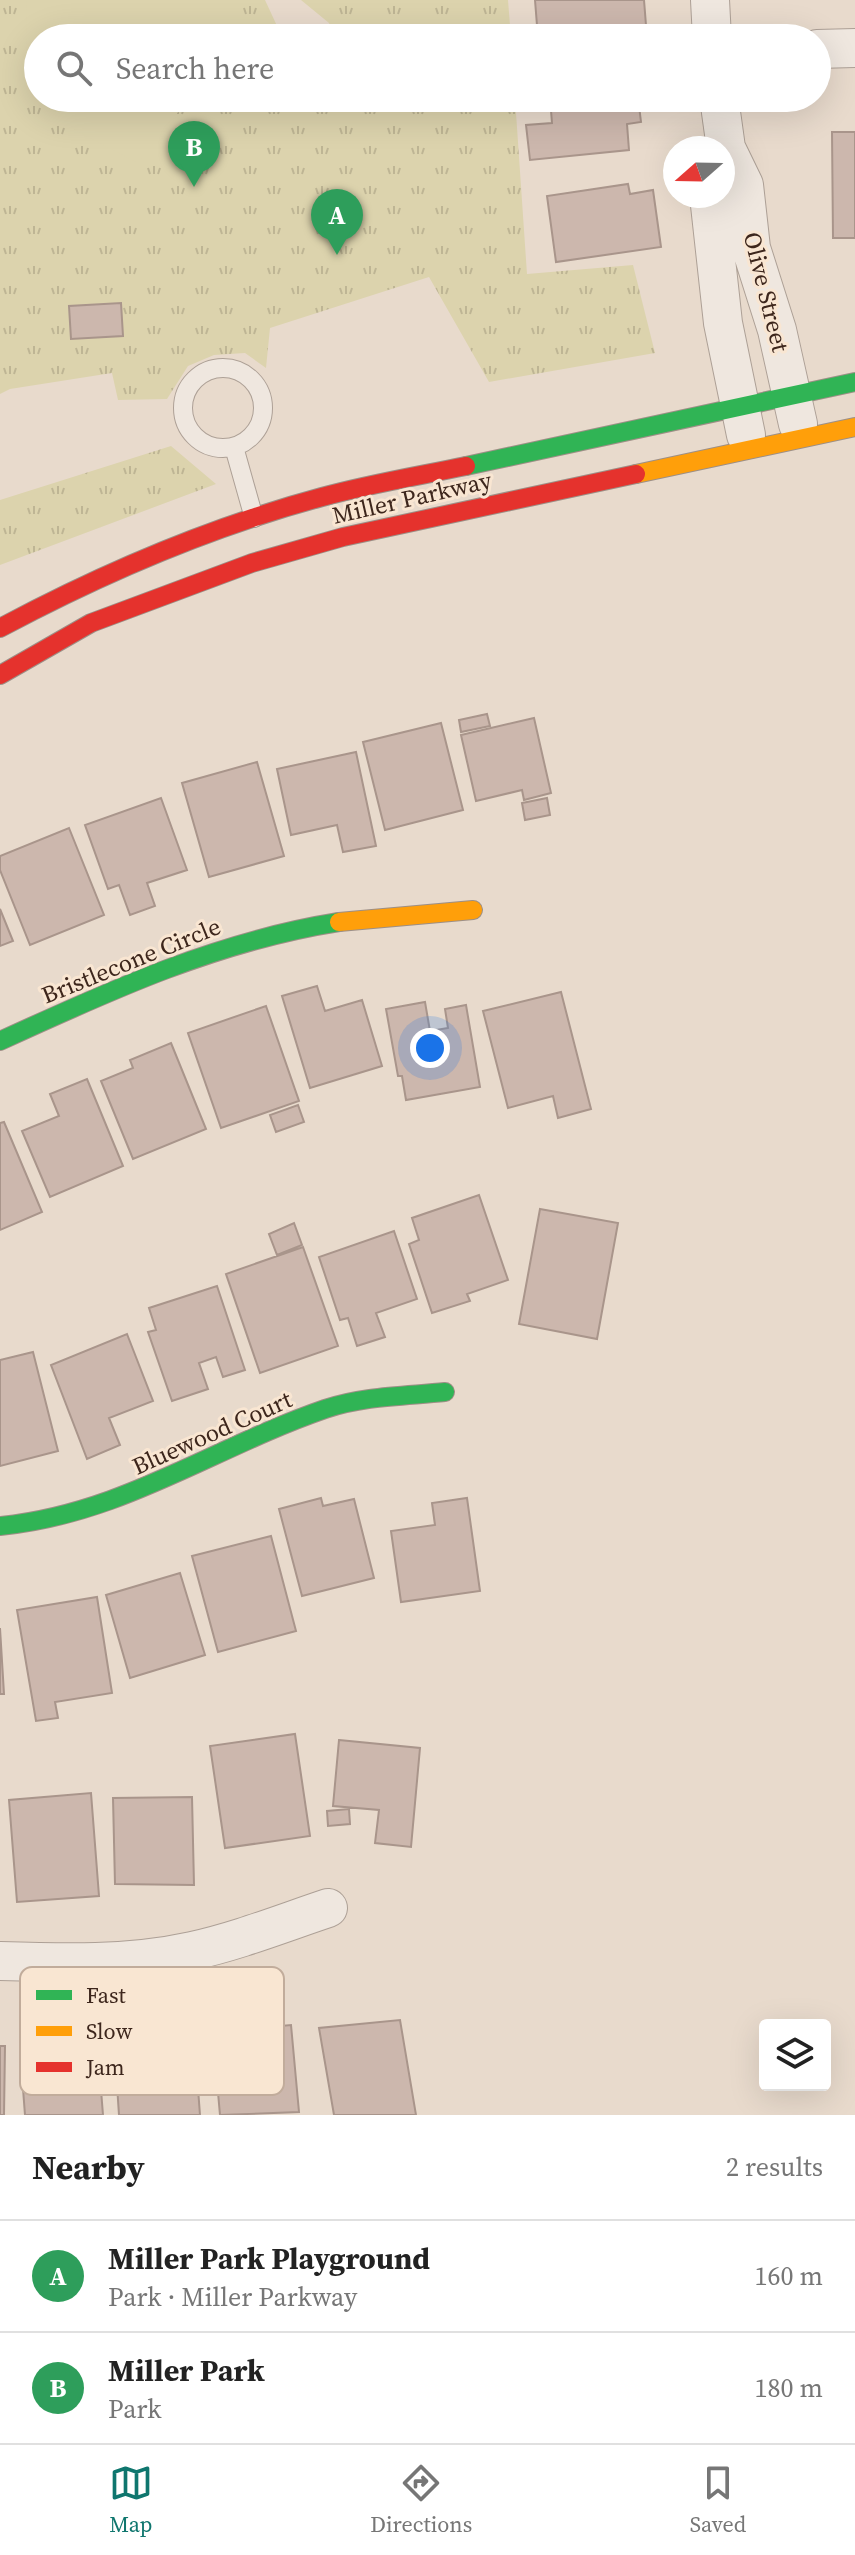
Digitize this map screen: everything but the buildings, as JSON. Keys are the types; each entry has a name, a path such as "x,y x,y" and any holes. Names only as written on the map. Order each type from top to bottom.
{"street":[{"path":"710,0 711,24"},
{"path":"831,49 855,48"},
{"name":"Olive Street","path":"720,112 723,136"},
{"name":"Olive Street","path":"735,170 744,185 751,248 742,293 740,407 749,449"},
{"name":"Olive Street","path":"713,208 742,293 792,396 801,438"},
{"name":"Miller Parkway","path":"0,675 91,623 259,537 325,496 855,382"},
{"name":"Miller Parkway","path":"0,628 110,572 259,537 343,537 855,427"},
{"name":"Bristlecone Circle","path":"0,1041 135,980 215,950 298,929 473,910"},
{"name":"Bluewood Court","path":"0,1526 48,1520 126,1497 326,1409 364,1400 445,1392"},
{"path":"0,1961 90,1963 192,1951 328,1908"}],"lane":[{"path":"226,368 250,378 263,400 260,426 252,437 234,447 215,448 202,443 185,422 185,395 191,384 213,369 226,368"},
{"path":"234,447 259,537"}],"green space":[{"path":"0,0 265,0 276,24 24,24 24,112 516,112 527,274 633,265 655,353 489,382 429,277 270,328 266,368 245,353 214,355 188,366 167,399 118,400 112,373 10,389 0,394"},
{"path":"27,0 212,0 239,24 27,24"},
{"path":"301,0 508,0 510,24 329,24"},
{"path":"58,112 178,112 138,163 75,130"},
{"path":"171,446 216,484 0,565 0,500"}],"traffic: fast":[{"path":"466,466 855,382"},
{"path":"0,1041 124,986 208,955 294,930 339,922"},
{"path":"0,1526 44,1519 127,1494 325,1409 369,1399 445,1392"}],"traffic: slow":[{"path":"636,474 855,427"},
{"path":"339,922 473,910"}],"traffic: jam":[{"path":"0,628 118,570 239,522 340,492 466,466"},
{"path":"0,675 91,623 252,563 343,537 636,474"}],"place":[{"name":"Miller Park","path":"194,187"},
{"name":"Miller Park Playground","path":"337,255"}]}
